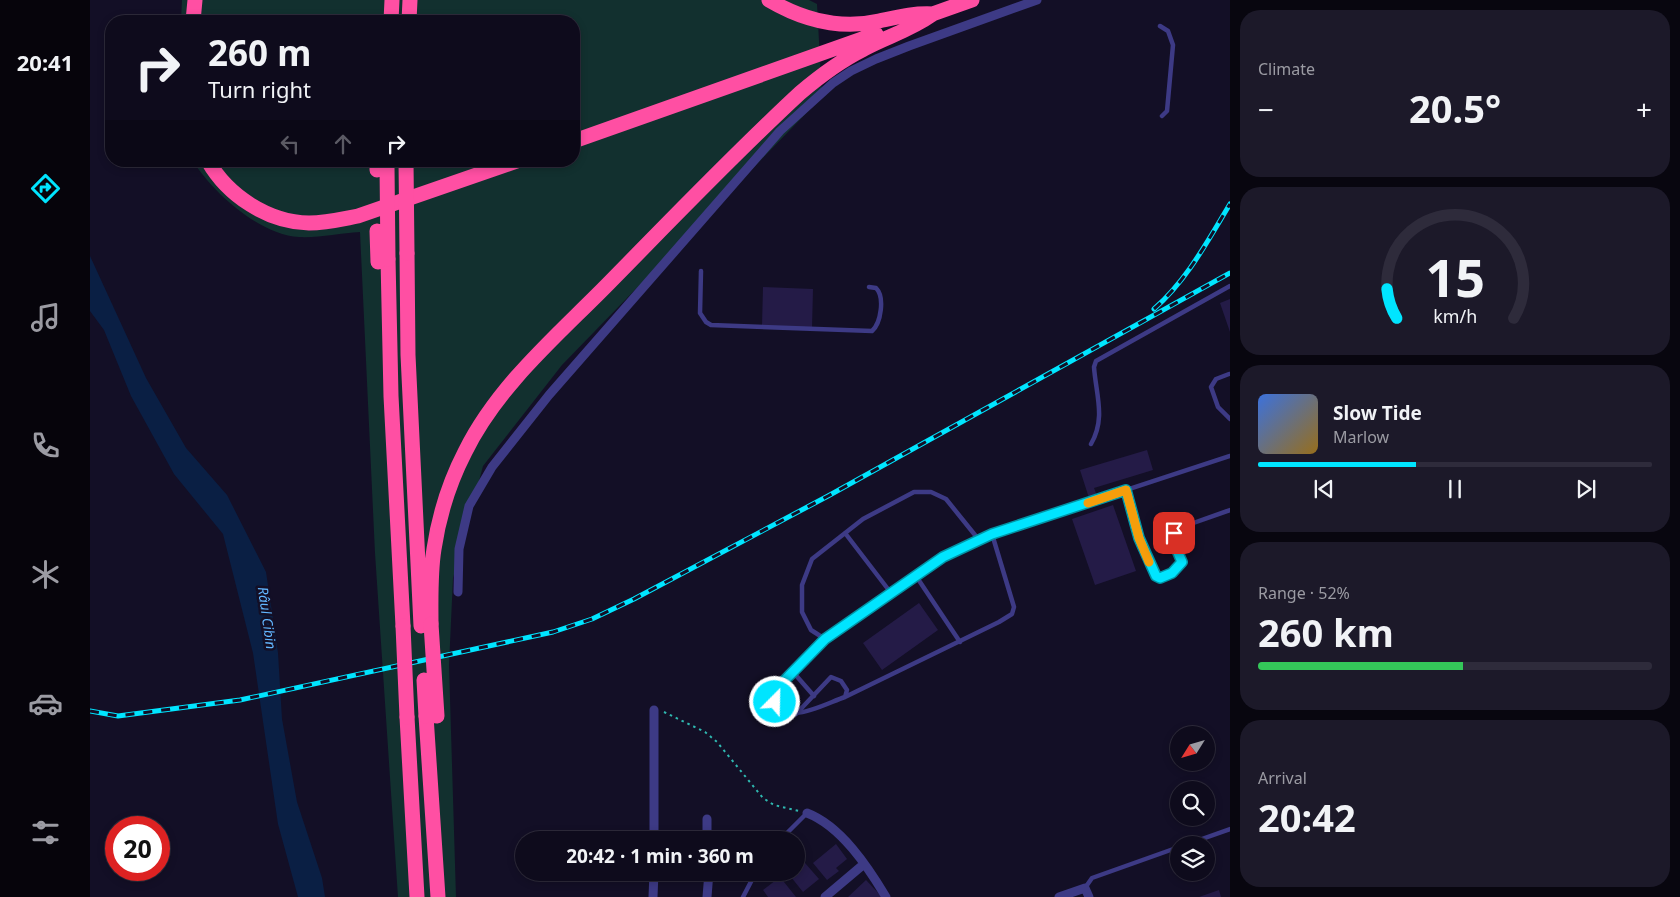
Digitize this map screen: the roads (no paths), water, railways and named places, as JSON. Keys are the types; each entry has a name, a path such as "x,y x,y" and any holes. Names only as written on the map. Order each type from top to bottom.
{"highway":[{"path":"194,15 195,0"},
{"path":"382,0 382,15"},
{"path":"391,15 392,0"},
{"path":"410,0 410,15"},
{"path":"769,0 794,14 824,23 869,23 907,14 932,14"},
{"path":"580,139 972,0"},
{"path":"426,625 434,549 446,499 465,452 481,423 510,384 668,223 800,93 849,56 907,30 932,14"},
{"path":"212,167 223,182 254,207 273,216 290,221 309,223 336,221 358,216 499,167"},
{"path":"382,167 383,260 391,396 398,627 410,897"},
{"path":"406,167 408,355 432,716 438,897"},
{"path":"403,718 417,897"}],"street":[{"path":"458,592 459,549 469,506 492,467 549,395 780,131 833,83 851,71 910,46 1037,0"},
{"path":"654,710 654,831"},
{"path":"807,813 828,823 845,840 886,897"},
{"path":"707,819 708,831"},
{"path":"825,897 864,864"},
{"path":"653,897 654,881"},
{"path":"707,897 708,881"},
{"path":"1059,897 1085,888 1089,897"}],"lane":[{"path":"1160,26 1168,31 1172,46 1167,111 1162,116"},
{"path":"701,271 700,312 706,322 711,325 872,331 878,324 881,297 876,288 869,287"},
{"path":"1091,444 1095,437 1100,414 1094,367 1096,361 1230,286"},
{"path":"1229,374 1216,378 1211,387 1218,407 1230,419"},
{"path":"992,534 1014,607 1012,614 960,642 845,697 796,714 784,712 775,702 774,694 825,639 943,557 992,534 1230,456"},
{"path":"1126,490 1142,546 1156,576 1160,578 1172,573 1182,562 1173,541 1174,533 1182,527 1230,510"},
{"path":"825,639 811,630 802,612 802,585 812,559 863,519 914,492 931,492 946,499 979,540"},
{"path":"845,533 891,593"},
{"path":"916,576 960,642"},
{"path":"793,672 814,696"},
{"path":"796,714 831,677 841,681 847,690 845,697"},
{"path":"789,831 807,813"},
{"path":"1210,836 1230,829"},
{"path":"1085,888 1092,878 1170,850"},
{"path":"743,897 751,881"}],"water":[{"name":"Râul Cibin","path":"90,256 146,378 186,448 227,495 266,572 278,653 282,719 297,802 322,878 325,897 298,897 278,824 253,653 223,534 174,474 131,396 104,330 90,311"}],"railway":[{"path":"1154,309 1177,286 1205,246 1230,204"},
{"path":"90,711 118,716 240,700 553,632 592,619 634,599 828,496 1230,273"}]}
